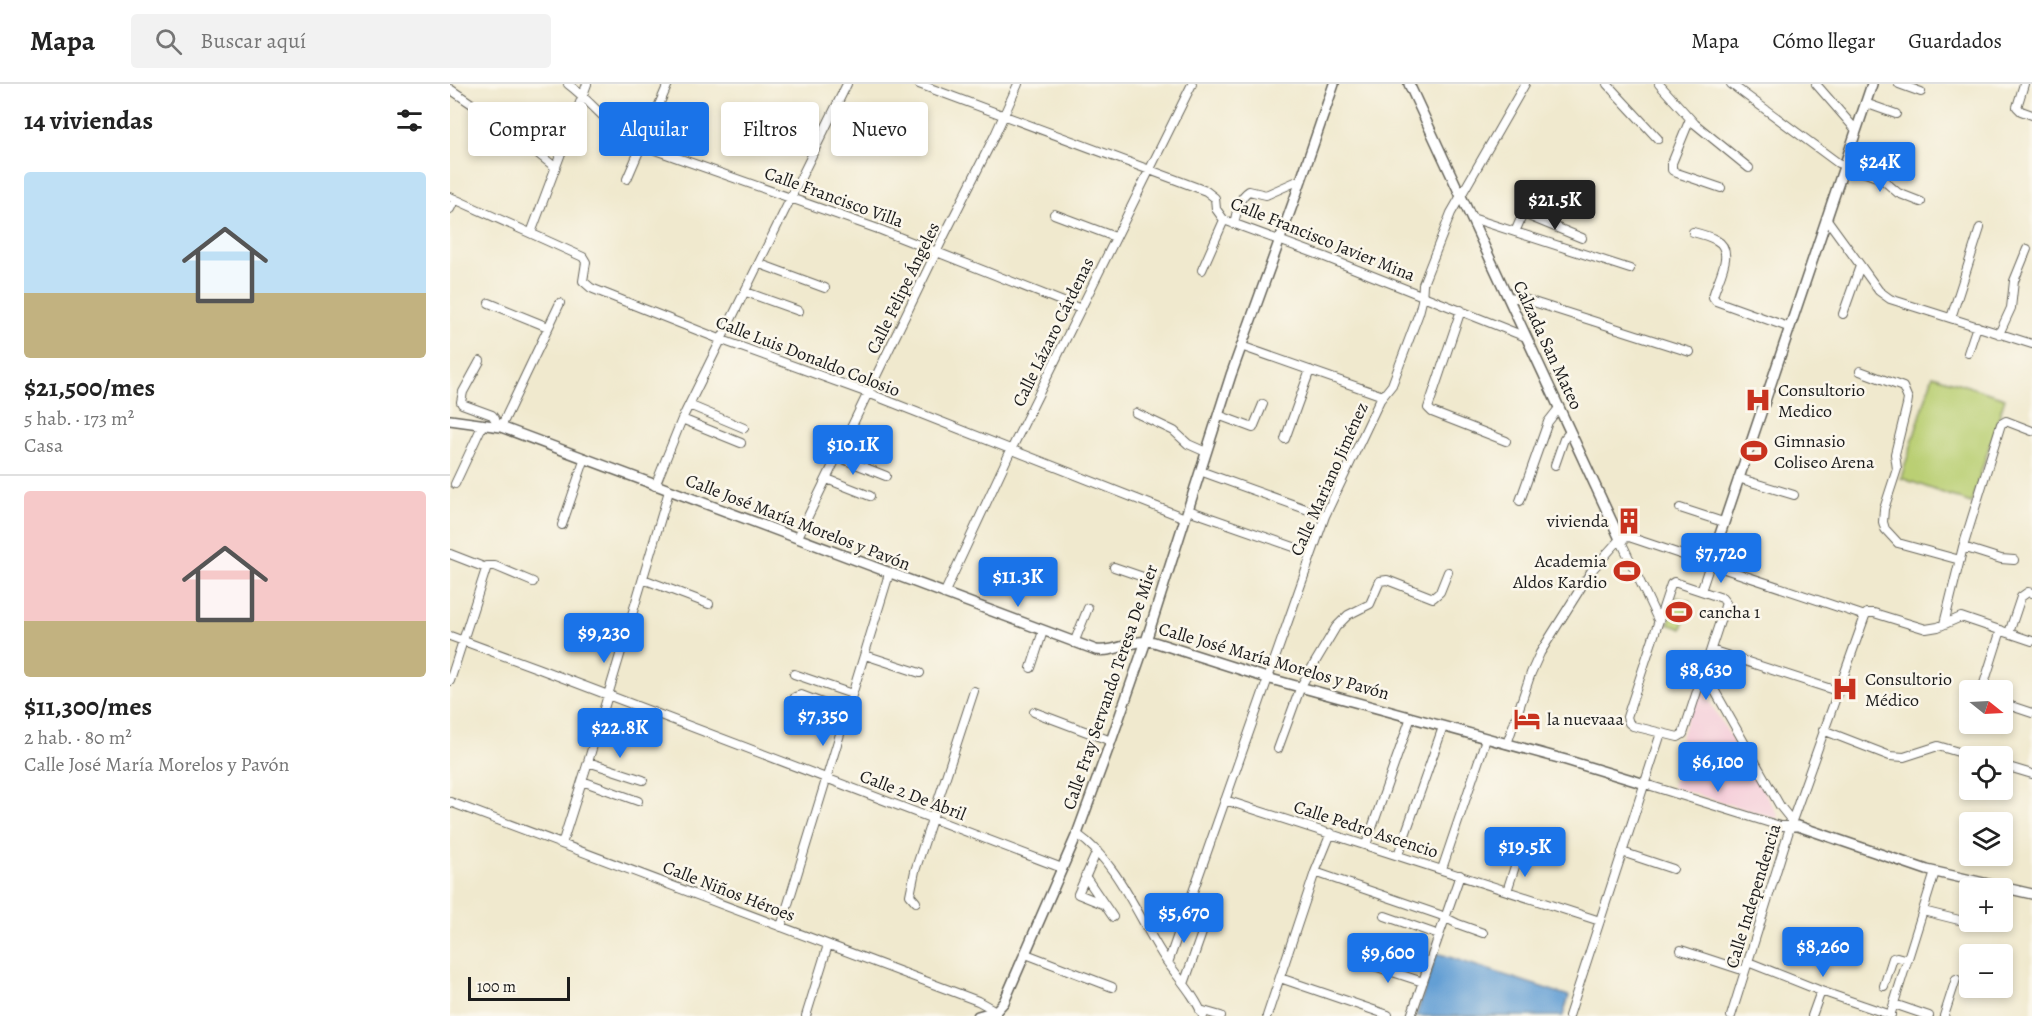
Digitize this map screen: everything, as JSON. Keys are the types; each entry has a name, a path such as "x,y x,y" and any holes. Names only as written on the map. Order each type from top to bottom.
{"main road":[{"name":"Calle Fray Servando Teresa De Mier","path":"996,1014 1026,954 1077,834 1111,741 1146,641 1161,583 1187,514 1241,346 1334,84"},
{"name":"Calzada San Mateo","path":"1409,84 1620,539"},
{"path":"1710,564 1788,327 1872,84"},
{"name":"Calle José María Morelos y Pavón","path":"450,420 499,427 1096,650 1108,651 1146,641 1267,678 1645,784"},
{"path":"1791,823 1935,872 2032,894"},
{"path":"978,1016 996,1014"}],"street":[{"name":"Calle Francisco Villa","path":"568,84 599,110"},
{"path":"531,234 587,84"},
{"path":"660,102 668,84"},
{"path":"655,486 682,419 848,84"},
{"name":"Calle Francisco Javier Mina","path":"919,84 1211,195 1215,198 1219,216 1224,220 1526,337"},
{"name":"Calle Felipe Ángeles","path":"798,537 1018,84"},
{"name":"Calle Lázaro Cárdenas","path":"944,594 1011,450 1192,84"},
{"name":"Calle Mariano Jiménez","path":"1168,963 1325,516 1400,365 1419,314 1421,289 1451,213 1525,84"},
{"path":"1607,84 1658,139"},
{"path":"1659,84 1690,119 1749,168"},
{"path":"1731,84 1823,153 1844,166 1882,179 1898,193 1922,202"},
{"path":"1816,84 1856,130"},
{"path":"1899,84 1921,92"},
{"path":"2024,84 2018,107 2021,111 2032,115"},
{"path":"450,88 555,167"},
{"path":"1865,103 1896,114"},
{"path":"1690,119 1672,163 1672,170 1721,189"},
{"path":"627,179 637,156"},
{"name":"Calle Francisco Villa","path":"673,156 881,230 1081,309"},
{"path":"1234,224 1241,199 1249,191 1262,195 1269,194 1302,179"},
{"path":"450,208 452,198"},
{"name":"Calle Luis Donaldo Colosio","path":"452,198 585,259 583,281 591,288 1011,450 1187,514 1311,554"},
{"path":"1054,214 1115,237"},
{"path":"1515,232 1522,216 1526,215 1582,238"},
{"path":"1472,218 1630,269"},
{"path":"1826,218 1879,291 1890,299 2032,344"},
{"path":"1203,270 1224,220"},
{"path":"1951,318 1980,228"},
{"path":"1693,232 1718,241 1725,250 1725,260 1714,291 1713,297 1716,301 1788,327"},
{"path":"2000,334 2011,308 2014,281 2027,249"},
{"path":"760,264 825,288"},
{"path":"1843,314 1860,266"},
{"path":"746,292 799,311"},
{"path":"1508,297 1524,299 1690,352"},
{"path":"489,303 548,327"},
{"path":"499,427 560,303"},
{"path":"1461,310 1428,408 1432,412 1506,441"},
{"path":"1968,353 1977,326"},
{"path":"1241,346 1383,396"},
{"path":"480,361 463,392 461,402 492,415 499,427"},
{"path":"1285,439 1310,370"},
{"path":"1860,372 1903,387 1908,399 1895,454 1897,469 1883,516 1885,529 1898,543 1960,560"},
{"path":"1218,415 1253,428 1263,404"},
{"path":"689,405 744,428"},
{"path":"1520,501 1548,422 1559,408"},
{"path":"1136,413 1174,431 1188,444 1206,452"},
{"path":"682,419 741,443"},
{"path":"1944,624 1963,547 2002,422 2032,431"},
{"path":"455,484 483,424"},
{"path":"1555,465 1564,439 1570,432"},
{"path":"838,457 886,476"},
{"path":"562,525 585,458"},
{"path":"1200,471 1325,516"},
{"path":"1738,478 1794,495"},
{"path":"827,479 870,496"},
{"path":"562,844 669,491"},
{"path":"1680,508 1723,522"},
{"path":"1507,744 1526,686 1540,653 1604,554 1620,539 1629,537 1864,616 1867,613 1874,613 1926,629 1961,617 2032,641"},
{"name":"Calzada San Mateo","path":"1620,539 1658,620"},
{"path":"1963,547 2001,559 2014,560"},
{"path":"450,554 486,568"},
{"path":"1701,591 1710,564"},
{"path":"450,681 486,568 492,565 533,582"},
{"path":"1114,567 1146,578"},
{"path":"1278,749 1301,686 1336,627 1348,615 1370,604 1380,581 1387,580 1433,598 1440,592 1448,572"},
{"path":"781,927 889,574"},
{"path":"643,579 709,604"},
{"path":"1672,583 1701,591 1722,598 1726,603 1682,735 1678,737 1633,726 1627,717 1672,583"},
{"path":"2009,633 2021,597 2025,593 2032,593"},
{"path":"1074,643 1088,608"},
{"name":"Calle Independencia","path":"1731,1016 1791,823 1864,616"},
{"path":"1985,680 2001,630"},
{"path":"1031,668 1043,631"},
{"name":"Calle 2 De Abril","path":"450,636 1062,868"},
{"path":"1711,650 1837,690"},
{"path":"865,655 920,674"},
{"path":"1703,670 1791,823"},
{"path":"794,674 852,694"},
{"path":"916,902 910,895 910,889 929,823 974,691"},
{"path":"841,729 791,708 797,695 846,712"},
{"path":"2013,707 2032,713"},
{"path":"1034,712 1111,741"},
{"path":"1366,845 1411,717"},
{"path":"1398,855 1443,727"},
{"path":"1823,730 1890,756 1904,757 1938,746 1959,752"},
{"path":"1569,1016 1661,733"},
{"path":"1442,869 1486,739"},
{"path":"588,762 643,780"},
{"path":"2013,768 2032,774"},
{"path":"582,781 638,801"},
{"name":"Calle José María Morelos y Pavón","path":"1645,784 1780,826 1791,823"},
{"name":"Calle Pedro Ascencio","path":"1225,800 1600,921"},
{"name":"Calle Niños Héroes","path":"450,802 962,994 996,1014"},
{"path":"1268,1016 1315,872 1331,833"},
{"path":"1077,834 1097,850 1108,863 1168,963 1202,1013 1221,1016"},
{"path":"1097,850 1078,894 1103,904"},
{"path":"1622,852 1672,869"},
{"path":"1507,891 1518,857"},
{"path":"1315,872 1445,917 1483,933"},
{"path":"1748,962 1821,991 1891,1015 1935,872"},
{"path":"1411,1016 1460,875"},
{"path":"1086,876 1113,917"},
{"path":"1923,911 1959,920"},
{"path":"1184,984 1209,914"},
{"path":"1385,916 1438,935"},
{"path":"806,1016 828,945"},
{"path":"1681,950 1745,971"},
{"path":"1026,954 1112,987"},
{"path":"1884,986 1893,958 1908,960"},
{"path":"1362,962 1423,982"},
{"path":"1280,978 1388,1016"},
{"path":"1944,1016 1956,979"},
{"path":"1812,1016 1821,991"},
{"path":"1894,1004 1929,1016"}],"shaded area":[{"path":"1696,687 1702,689 1778,815 1777,819 1672,787 1686,744 1680,741"}],"green space":[{"path":"1933,375 2005,398 1971,503 1901,478"},
{"name":"cancha 1","path":"1676,597 1690,601 1682,629 1668,624"}],"water":[{"path":"1437,953 1569,996 1563,1016 1416,1016"}],"tunnel":[{"path":"1146,578 1158,582"}],"place":[{"name":"Consultorio Medico","path":"1758,400"},
{"name":"Gimnasio Coliseo Arena","path":"1754,451"},
{"name":"vivienda","path":"1629,521"},
{"name":"Academia Aldos Kardio","path":"1627,571"},
{"name":"cancha 1","path":"1679,612"},
{"name":"Consultorio Médico","path":"1845,689"},
{"name":"la nuevaaa","path":"1527,719"}]}
